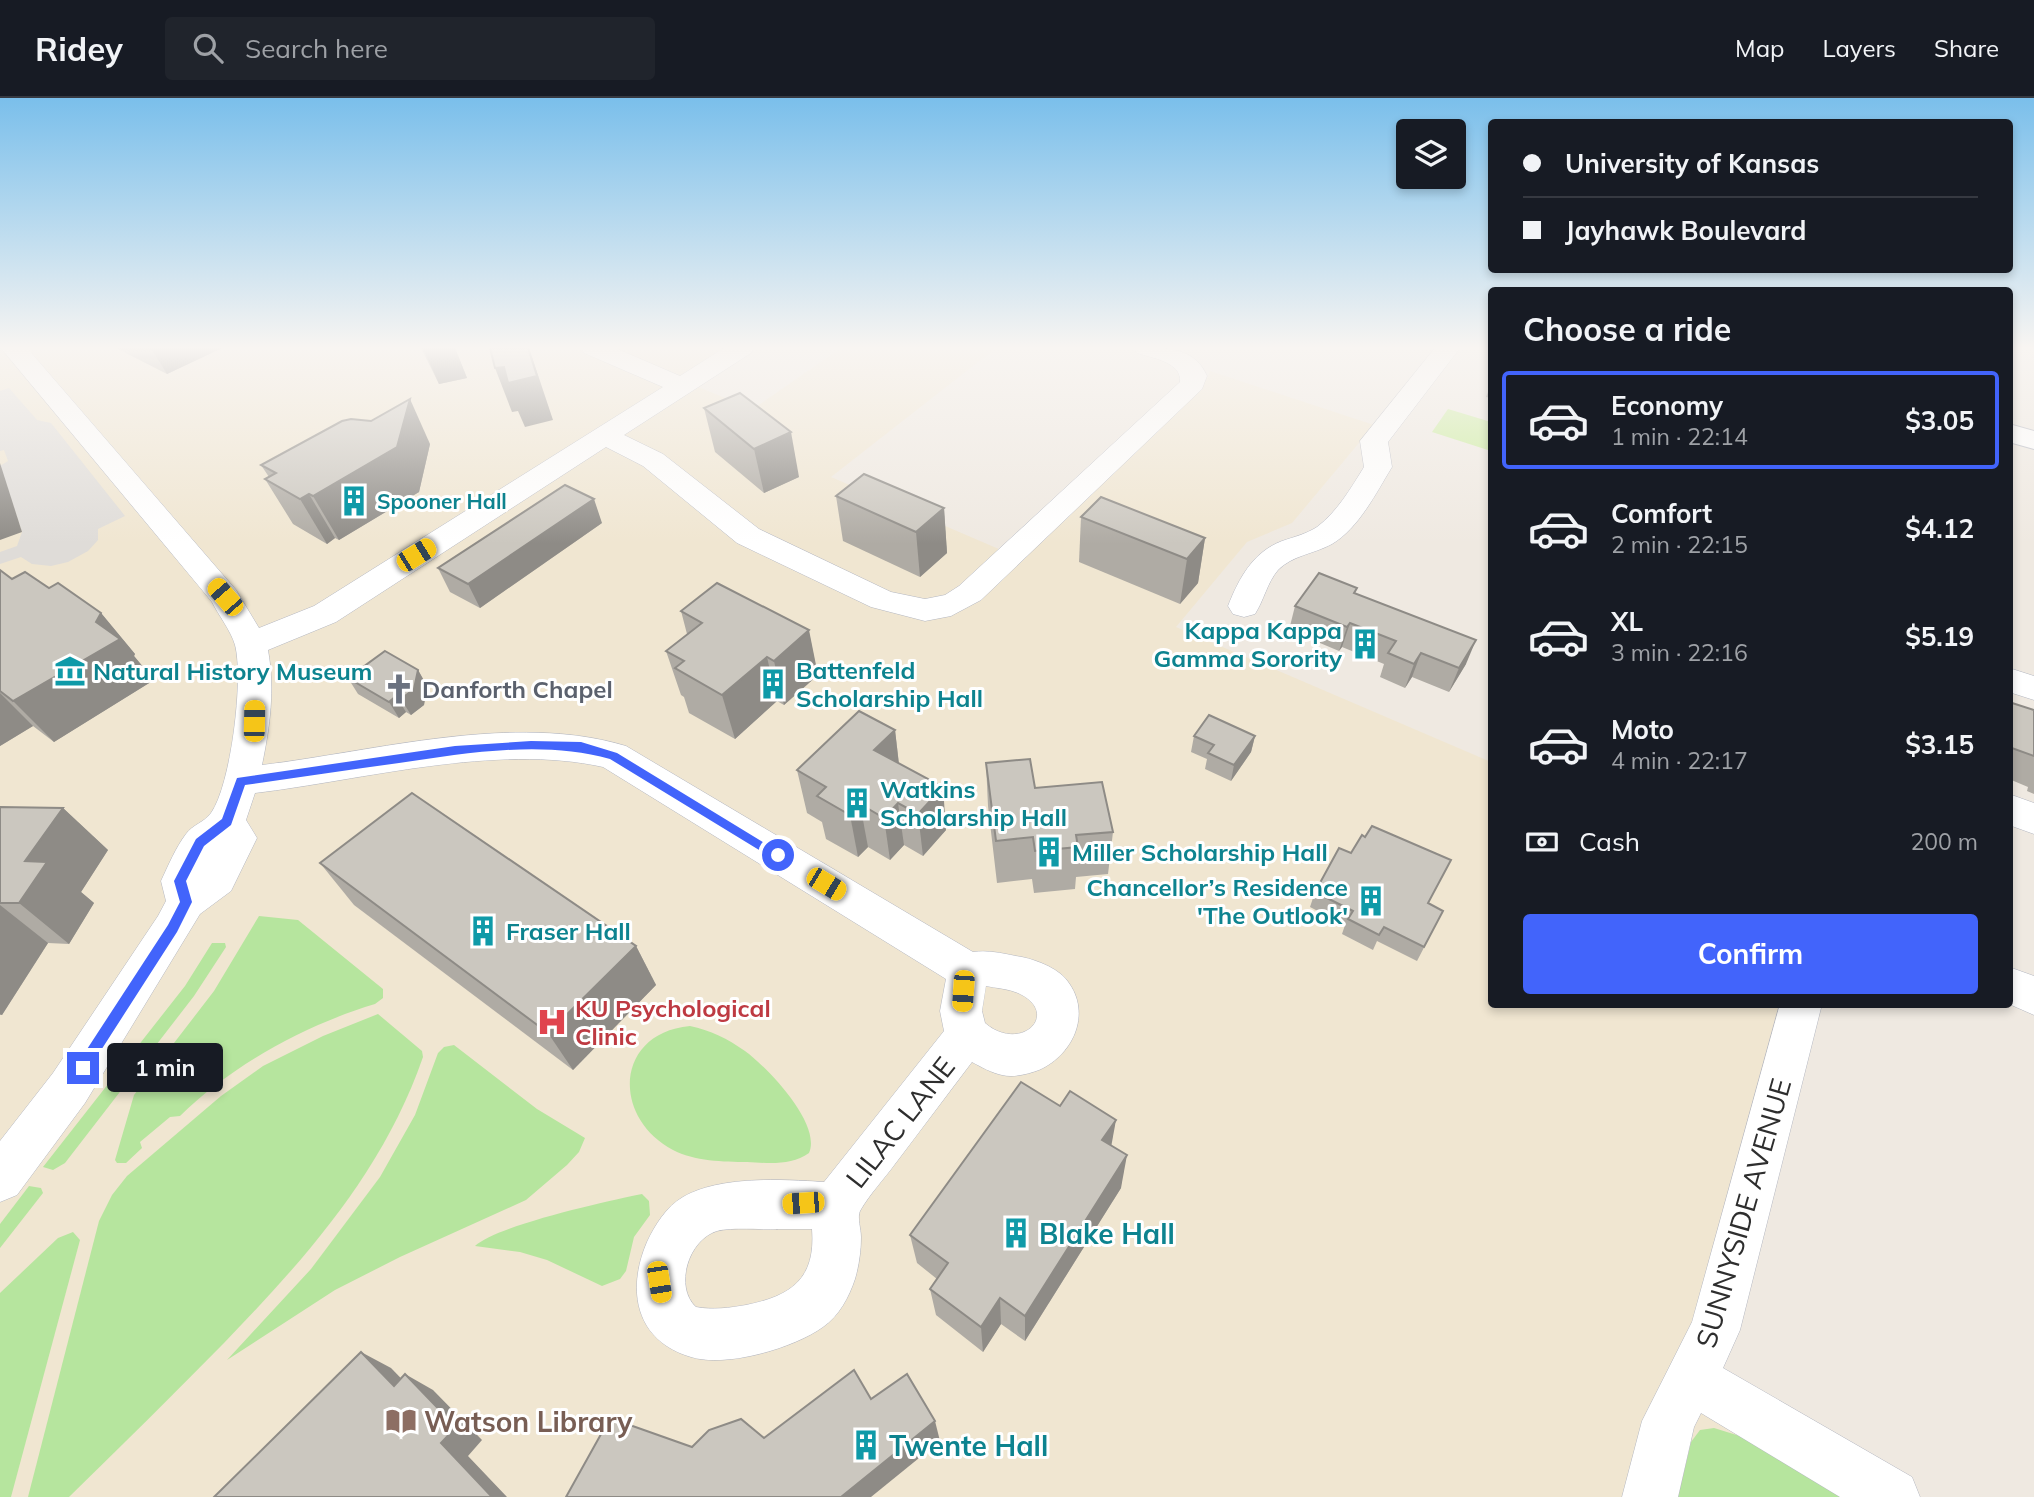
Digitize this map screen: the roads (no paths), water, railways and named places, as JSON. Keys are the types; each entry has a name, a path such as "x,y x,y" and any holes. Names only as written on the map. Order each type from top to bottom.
{"main road":[{"path":"2013,434 2034,440"}],"street":[{"path":"0,1179 103,1038 172,929 186,902 217,880 238,838 226,822 241,781 254,721 255,670 251,644 225,597 69,413"},
{"path":"251,644 325,614 639,413"},
{"path":"604,436 653,460 748,536 893,605 925,610 956,603 970,593 1162,413"},
{"path":"1244,606 1254,578 1264,565 1290,548 1320,539 1337,525 1378,467 1374,441 1396,413"},
{"path":"2013,681 2034,688"},
{"path":"241,781 455,750 531,745 581,747 614,756 969,971"},
{"path":"2013,811 2034,819"},
{"name":"LILAC LANE","path":"1006,969 1040,980 1052,990 1058,1002 1060,1015 1050,1040 1025,1056 995,1054 966,1036 961,1021 963,991 969,971 1006,969"},
{"path":"2013,987 2034,996"},
{"name":"SUNNYSIDE AVENUE","path":"1650,1497 1669,1421 1715,1330 1800,1008"},
{"name":"LILAC LANE","path":"834,1207 966,1036"},
{"path":"1691,1378 1892,1497"}],"place":[{"name":"Spooner Hall","path":"354,501"},
{"name":"Kappa Kappa Gamma Sorority","path":"1365,644"},
{"name":"Natural History Museum","path":"70,671"},
{"name":"Battenfeld Scholarship Hall","path":"773,684"},
{"name":"Danforth Chapel","path":"399,689"},
{"name":"Watkins Scholarship Hall","path":"857,803"},
{"name":"Miller Scholarship Hall","path":"1049,852"},
{"name":"Chancellor’s Residence 'The Outlook'","path":"1371,901"},
{"name":"Fraser Hall","path":"483,931"},
{"name":"KU Psychological Clinic","path":"552,1022"},
{"name":"Blake Hall","path":"1016,1233"},
{"name":"Watson Library","path":"401,1421"},
{"name":"Twente Hall","path":"866,1445"}]}
